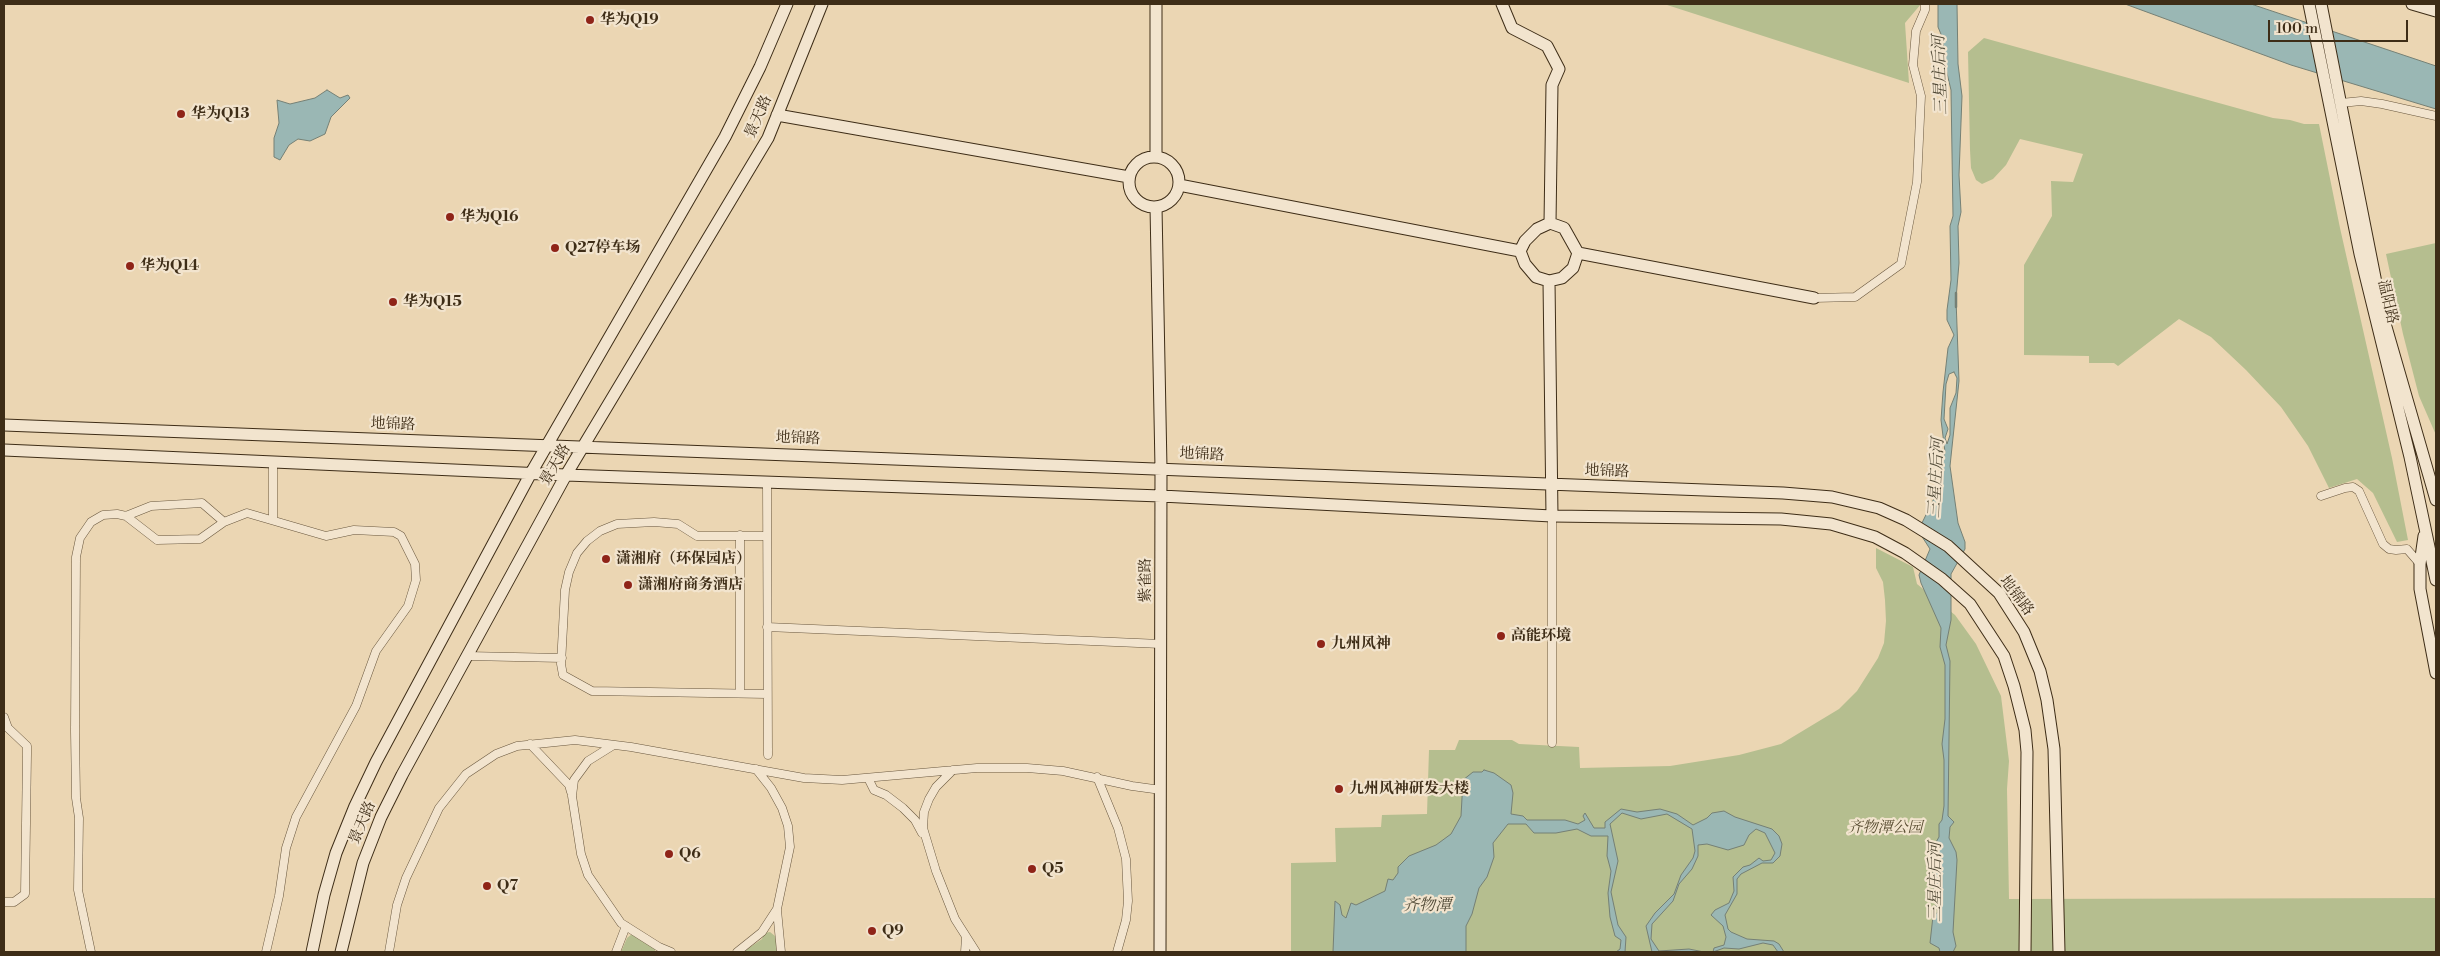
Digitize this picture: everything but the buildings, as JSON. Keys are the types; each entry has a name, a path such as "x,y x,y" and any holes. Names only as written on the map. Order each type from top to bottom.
{"street":[{"name":"景天路","path":"312,952 324,895 336,853 355,806 531,473 725,137 760,67 787,4"},
{"name":"景天路","path":"341,952 363,862 381,817 566,475 768,138 822,4"},
{"path":"1156,4 1156,157"},
{"path":"1502,4 1512,28 1547,46 1559,69 1552,85 1550,223"},
{"path":"1578,253 1814,298 1855,297 1901,264 1917,182 1921,96 1913,64 1916,31 1925,10 1925,4"},
{"name":"温阳路","path":"2315,4 2325,83 2362,262 2436,580"},
{"name":"温阳路","path":"2315,4 2341,103 2382,313 2436,500"},
{"path":"2412,4 2436,11"},
{"path":"2341,103 2361,101 2436,116"},
{"path":"777,115 1129,177"},
{"path":"1156,157 1170,163 1176,170 1179,184 1171,200 1156,207 1148,207 1135,199 1131,192 1129,177 1132,170 1142,160 1156,157"},
{"path":"1179,184 1520,251"},
{"name":"紫雀路","path":"1156,207 1161,468 1162,790 1160,952"},
{"path":"1550,223 1564,228 1578,253 1573,268 1562,278 1549,281 1536,276 1525,264 1520,251 1537,229 1550,223"},
{"path":"1549,281 1552,485 1552,743"},
{"name":"地锦路","path":"4,425 1161,468 1832,497 1879,508 1906,520 1948,546 1999,593 2024,632 2040,671 2047,700 2055,765 2059,952"},
{"path":"4,450 566,475 1161,496 1552,516 1813,521 1875,537 1921,564 1958,592 1970,604 2004,656 2025,730 2028,774 2025,952"},
{"path":"273,462 273,519"},
{"path":"767,481 768,755"},
{"path":"2321,496 2345,488 2353,487 2359,491 2383,544 2396,550 2407,549 2420,564"},
{"path":"126,516 151,506 202,503 224,522"},
{"path":"90,952 78,890 79,818 76,798 75,731 76,557 80,538 91,522 103,515 117,514 126,516 157,540 200,540 224,522 248,513 326,536 354,530 394,532 401,536 415,564 416,580 408,606 376,651 356,706 296,817 286,848 279,896 266,952"},
{"path":"767,536 697,536 678,524 654,522 617,524 600,531 587,540 577,553 569,572 565,590 562,658 563,675 592,691 767,694"},
{"name":"温阳路","path":"2425,527 2420,564 2420,590 2436,673"},
{"path":"740,535 740,693"},
{"path":"767,627 1161,644"},
{"path":"467,656 562,658"},
{"path":"4,717 8,728 27,746 28,754 25,894 14,902 4,902"},
{"path":"389,952 396,913 406,878 439,808 466,774 496,754 517,746 576,740 804,778 842,780 953,770 1027,768 1063,770 1132,786 1162,790"},
{"path":"530,744 569,784 581,854 588,875 602,897 626,926 659,947 671,952"},
{"path":"572,796 574,780 580,769 605,749 614,745"},
{"path":"756,770 771,788 782,808 790,839 777,910 781,952"},
{"path":"925,839 923,828 924,812 929,799 936,787 953,770"},
{"path":"1097,777 1118,828 1126,859 1127,910 1117,952"},
{"path":"868,778 874,790 886,795 915,820 925,839 952,910 976,952"},
{"path":"737,952 762,932 777,910"},
{"path":"616,952 626,926"},
{"path":"965,952 966,937"}],"green space":[{"path":"1664,4 1921,4 1905,23 1909,83"},
{"path":"1984,38 2273,118 2304,124 2319,124 2340,228 2392,458 2408,540 2397,542 2373,493 2357,479 2329,488 2308,446 2281,407 2211,337 2179,319 2118,366 2114,363 2089,363 2089,356 2024,355 2024,265 2052,216 2051,181 2073,182 2083,154 2020,139 2006,165 1993,179 1982,184 1976,180 1971,168 1968,52"},
{"path":"2436,243 2436,435 2419,396 2403,334 2386,254"},
{"name":"齐物潭公园","path":"1876,548 1913,567 1917,584 1955,615 1976,644 2001,696 2009,761 2007,789 2009,899 2436,898 2436,952 1291,952 1291,863 1336,862 1335,828 1381,827 1382,815 1427,814 1429,750 1455,750 1459,740 1512,740 1519,744 1579,747 1580,768 1670,766 1739,755 1781,744 1839,709 1857,691 1878,658 1884,643 1885,600 1883,582 1876,568"},
{"path":"770,932 775,936 779,952 743,952 762,939 764,933"},
{"path":"632,934 655,949 655,952 621,952 627,938"}],"water":[{"path":"1938,4 1957,4 1958,64 1962,96 1959,175 1961,212 1958,226 1959,263 1956,299 1959,381 1950,466 1958,523 1965,542 1965,549 1951,574 1951,620 1946,645 1950,661 1948,816 1954,822 1950,827 1949,838 1956,852 1957,860 1953,932 1956,946 1953,952 1940,952 1939,948 1930,943 1933,916 1938,912 1934,898 1932,849 1939,837 1939,824 1942,820 1944,806 1942,744 1945,719 1945,665 1940,647 1941,628 1919,575 1930,549 1921,535 1920,527 1941,484 1940,470 1945,452 1941,420 1943,392 1948,348 1954,335 1947,320 1951,280 1950,226 1953,216 1951,90 1945,65 1943,39 1938,27","holes":["1954,372 1957,378 1956,393 1950,408 1950,435 1947,444 1945,438 1948,429 1944,419 1946,384 1949,374"]},
{"path":"2125,4 2251,4 2436,66 2436,109 2291,65"},
{"path":"327,90 340,98 348,95 350,98 331,117 325,134 310,141 298,139 289,145 280,160 274,157 274,138 279,123 277,100 290,104 315,98"},
{"name":"齐物潭","path":"1484,770 1494,773 1511,785 1513,793 1511,814 1523,816 1527,820 1565,820 1578,824 1585,820 1583,816 1585,813 1594,828 1605,828 1605,822 1621,809 1637,812 1660,809 1677,814 1693,825 1707,818 1712,813 1724,811 1735,817 1772,829 1779,836 1782,844 1780,856 1773,863 1762,863 1741,874 1737,879 1737,894 1725,915 1728,929 1731,932 1747,939 1774,941 1779,944 1784,952 1778,952 1773,945 1763,943 1739,949 1724,948 1713,952 1714,948 1724,945 1726,937 1723,926 1711,915 1715,910 1729,903 1734,891 1733,877 1743,867 1750,865 1759,858 1763,861 1771,860 1775,853 1765,833 1756,829 1749,835 1744,845 1728,850 1707,844 1698,845 1698,856 1692,869 1679,884 1673,901 1652,924 1651,939 1659,951 1689,949 1704,952 1652,952 1646,926 1655,913 1674,894 1681,875 1693,858 1695,851 1692,829 1667,814 1641,819 1622,813 1610,824 1618,861 1611,892 1618,925 1626,937 1625,952 1616,952 1620,949 1621,940 1615,936 1610,917 1608,893 1611,871 1607,856 1608,836 1591,836 1577,829 1556,833 1534,833 1526,824 1508,824 1493,843 1494,857 1487,877 1479,888 1472,914 1466,926 1466,952 1333,952 1335,901 1340,905 1342,915 1346,918 1351,903 1356,905 1385,891 1388,879 1393,880 1398,873 1398,867 1409,856 1436,845 1451,834 1461,816 1463,780 1473,772 1482,772"}],"waterway":[{"name":"三星庄后河","path":"1956,293 1956,307"}],"place":[{"name":"华为Q19","path":"590,20"},
{"name":"华为Q13","path":"181,114"},
{"name":"华为Q16","path":"450,217"},
{"name":"Q27停车场","path":"555,248"},
{"name":"华为Q14","path":"130,266"},
{"name":"华为Q15","path":"393,302"},
{"name":"潇湘府（环保园店）","path":"606,559"},
{"name":"潇湘府商务酒店","path":"628,585"},
{"name":"高能环境","path":"1501,636"},
{"name":"九州风神","path":"1321,644"},
{"name":"九州风神研发大楼","path":"1339,789"},
{"name":"Q6","path":"669,854"},
{"name":"Q5","path":"1032,869"},
{"name":"Q7","path":"487,886"},
{"name":"Q9","path":"872,931"}]}
